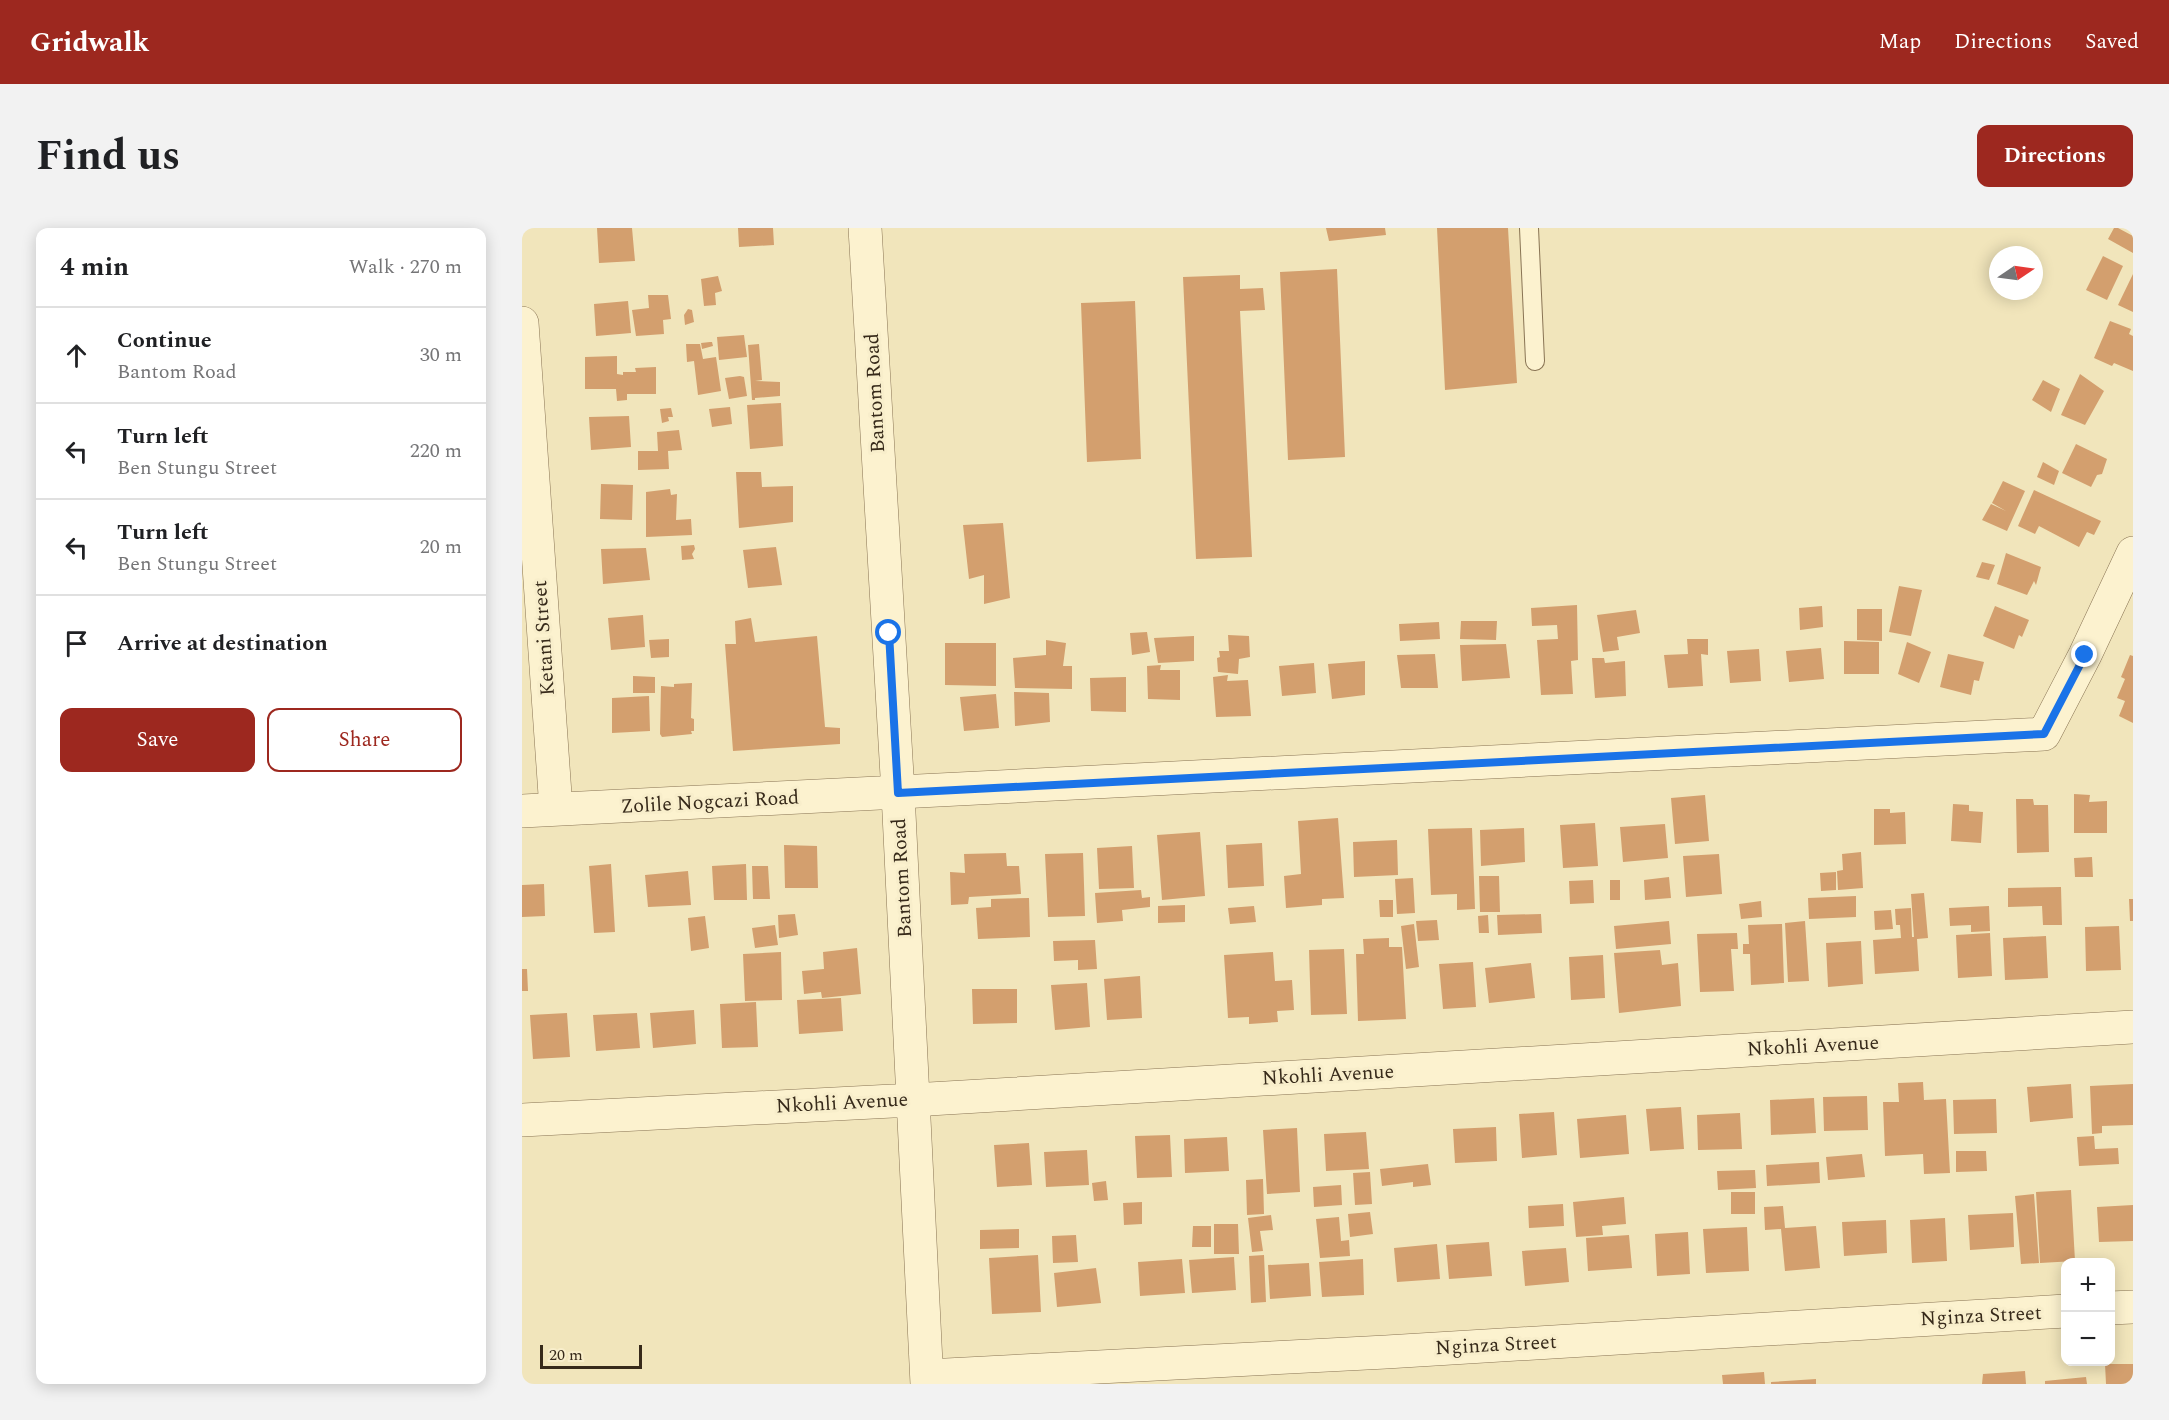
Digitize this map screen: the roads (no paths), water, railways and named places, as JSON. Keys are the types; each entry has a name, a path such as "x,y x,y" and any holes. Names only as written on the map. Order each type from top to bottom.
{"street":[{"name":"Bantom Road","path":"865,228 898,793 927,1380"},
{"name":"Ketani Street","path":"522,323 556,809"},
{"name":"Zolile Nogcazi Road","path":"522,811 2044,734 2085,655 2133,553"},
{"name":"Nkohli Avenue","path":"522,1120 912,1100 2133,1027"},
{"path":"2115,1308 2133,1307"},
{"name":"Nginza Street","path":"927,1380 2061,1311"}],"lane":[{"path":"1528,228 1535,361"}]}
